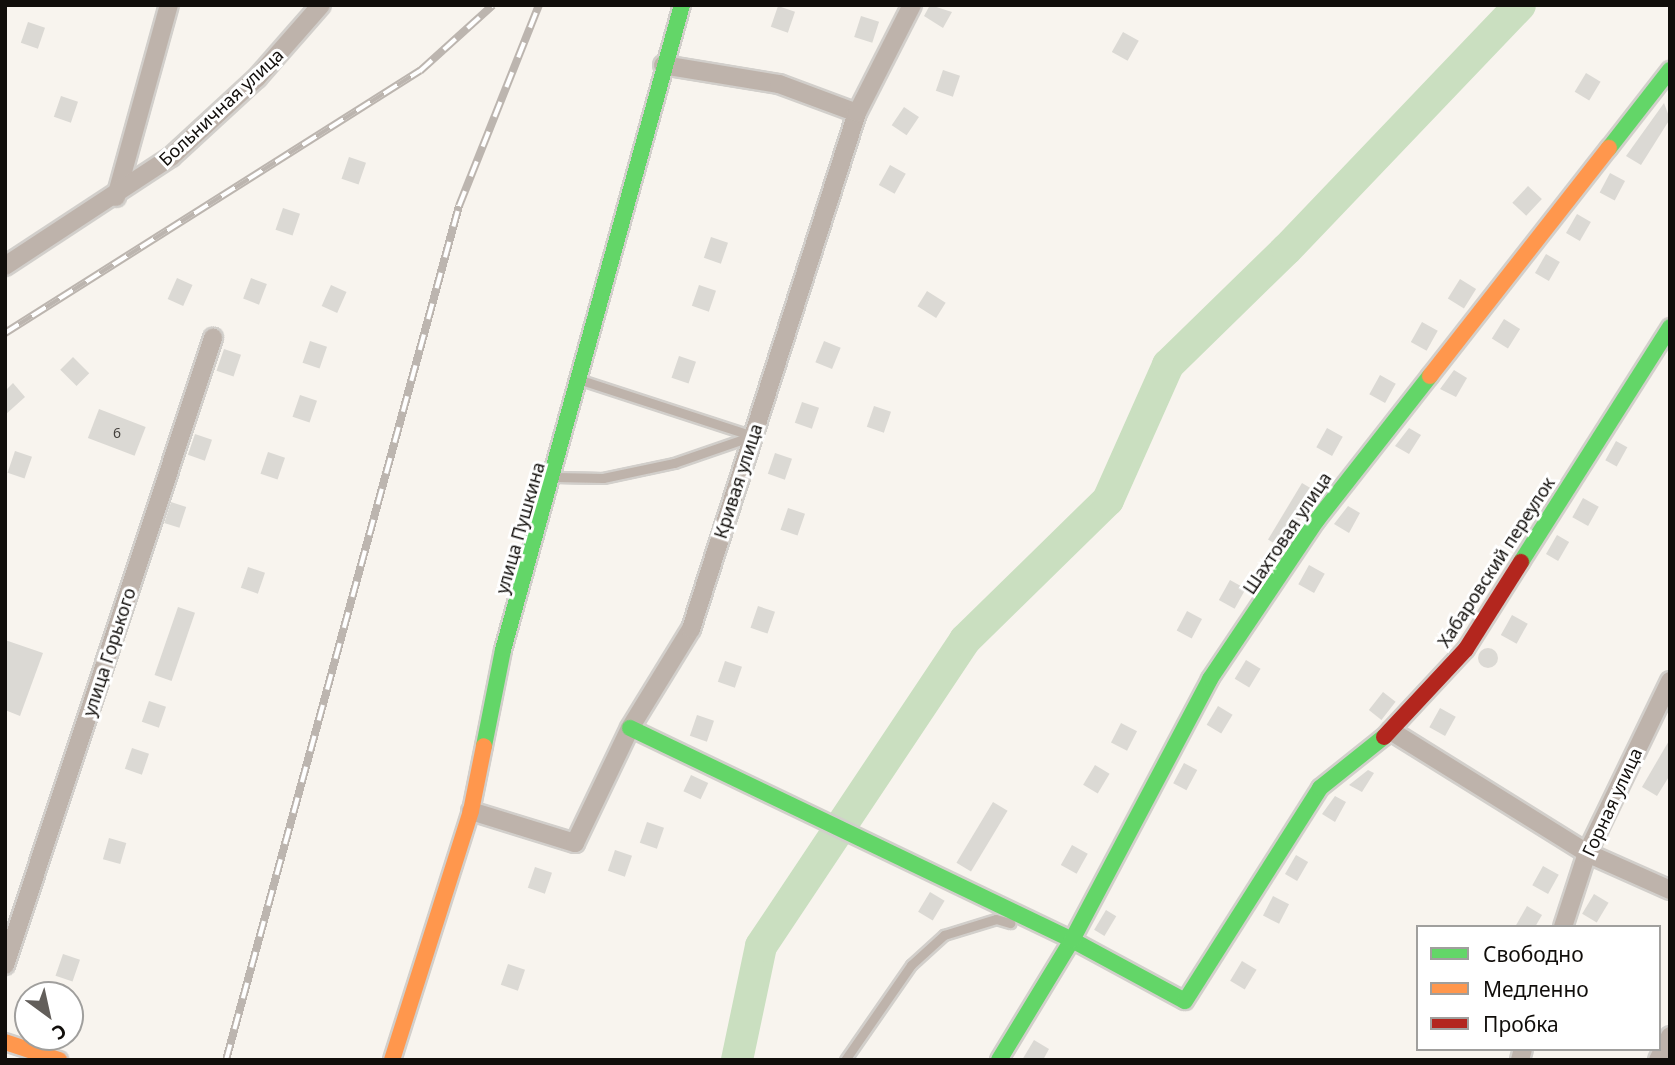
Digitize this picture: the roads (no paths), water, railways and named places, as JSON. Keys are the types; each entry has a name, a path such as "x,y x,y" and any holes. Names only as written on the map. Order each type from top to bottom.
{"street":[{"path":"116,197 169,5"},
{"name":"Больничная улица","path":"5,266 116,197 171,157 257,78 321,5"},
{"name":"улица Пушкина","path":"392,1060 471,811 503,650 555,477 663,65 682,5"},
{"name":"Кривая улица","path":"471,811 575,843 630,727 691,629 857,113 912,5"},
{"path":"663,65 779,84 857,113"},
{"name":"Шахтовая улица","path":"999,1060 1072,940 1210,679 1317,520 1670,70"},
{"name":"Хабаровский переулок","path":"1072,940 1185,1001 1320,788 1391,731 1466,649 1670,327"},
{"name":"улица Горького","path":"5,965 213,338"},
{"name":"Горная улица","path":"1564,925 1587,853 1670,681"},
{"path":"630,727 1072,940"},
{"path":"1391,731 1587,853 1670,890"},
{"path":"1658,1060 1670,1036"},
{"path":"5,1042 59,1060"}],"lane":[{"path":"580,379 753,436"},
{"path":"555,477 603,478 651,468 753,436"},
{"path":"845,1060 911,965 944,935 996,919 1072,940"}],"waterway":[{"path":"737,1060 761,946 965,640 1108,500 1168,365 1287,249 1520,5"}],"railway":[{"path":"5,333 420,71 493,5"},
{"path":"226,1060 459,206 539,5"}]}
